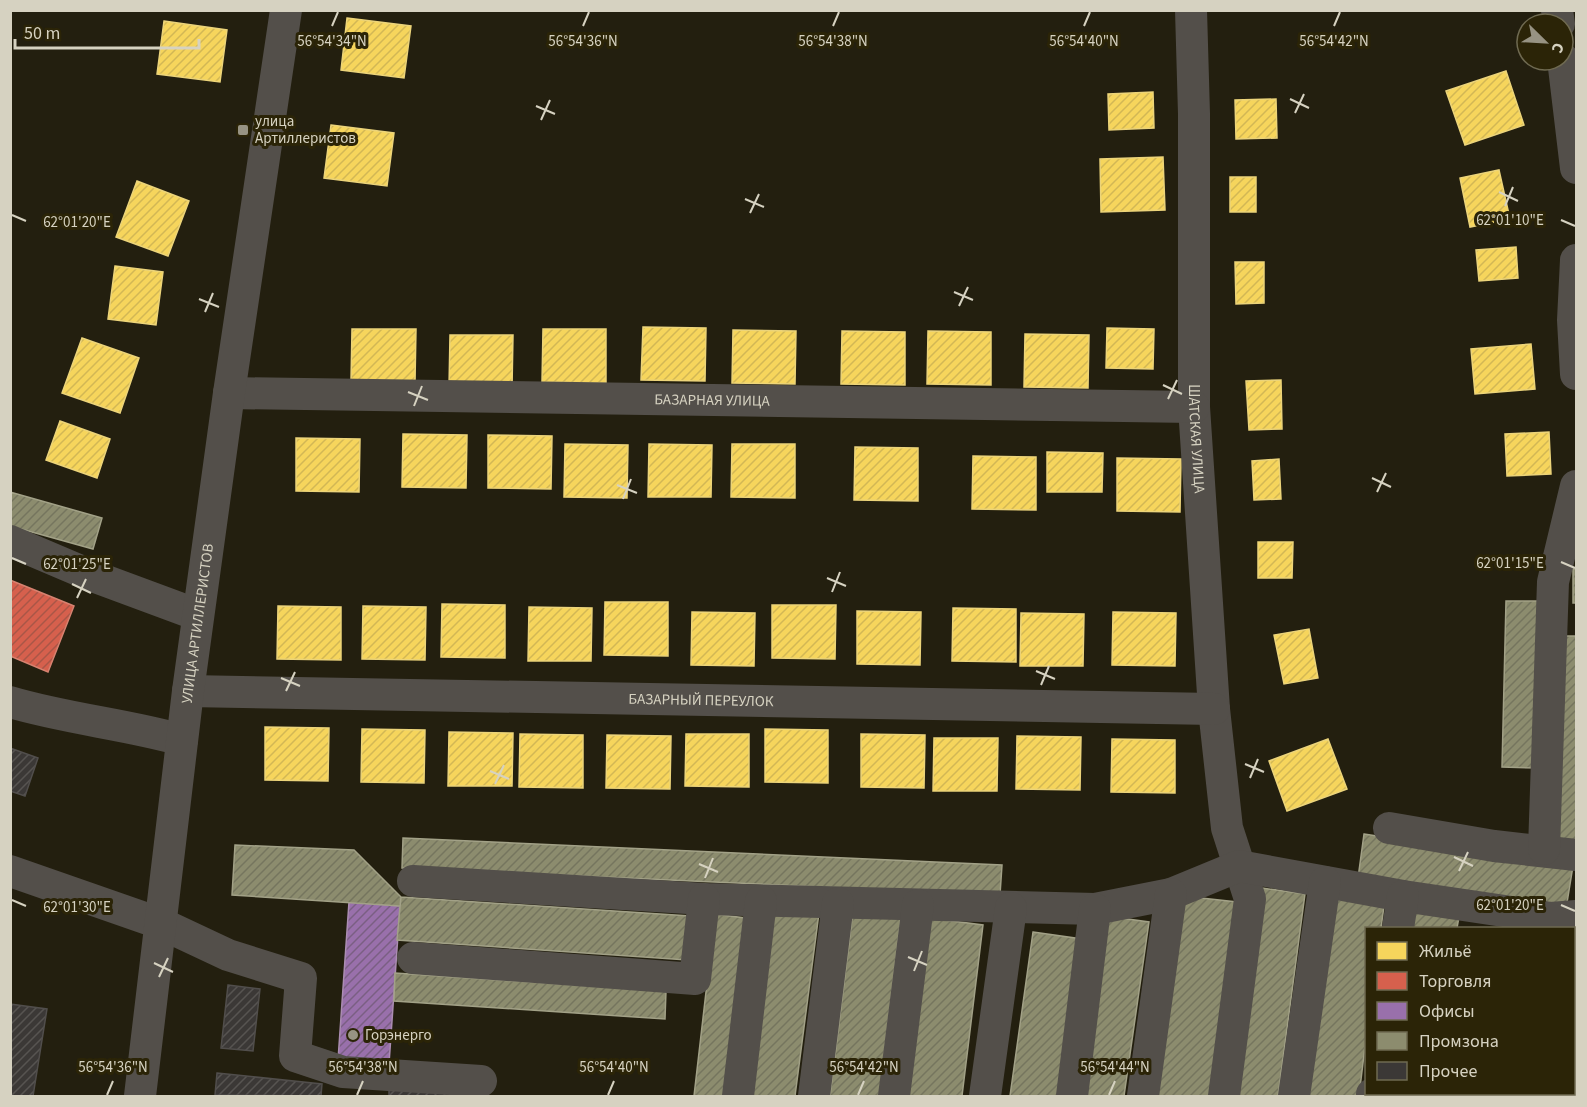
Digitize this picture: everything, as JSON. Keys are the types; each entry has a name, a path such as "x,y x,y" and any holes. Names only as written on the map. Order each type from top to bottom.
{"street":[{"name":"УЛИЦА АРТИЛЛЕРИСТОВ","path":"140,1096 198,615 286,10"},
{"name":"ШАТСКАЯ УЛИЦА","path":"1191,10 1194,114 1194,407 1214,709 1227,828 1250,899 1224,1096"},
{"path":"1565,72 1576,168"},
{"path":"1576,260 1573,320 1576,374"},
{"name":"БАЗАРНАЯ УЛИЦА","path":"229,393 1194,407"},
{"path":"1544,849 1553,582 1576,486"},
{"path":"10,541 90,575 198,615"},
{"name":"БАЗАРНЫЙ ПЕРЕУЛОК","path":"188,691 1214,709"},
{"path":"10,702 43,712 145,730 182,740"},
{"path":"1389,828 1494,846 1544,849 1576,855"},
{"path":"413,881 704,899 1095,909 1172,894 1239,866 1403,896 1473,917 1559,921"},
{"path":"10,871 162,924 228,955 301,978 295,1056 343,1072 481,1081"},
{"path":"1294,1096 1325,882"},
{"path":"1143,1096 1172,894"},
{"path":"1398,927 1403,896"},
{"path":"412,958 695,979 704,899"},
{"path":"738,1096 761,901"},
{"path":"814,1096 838,903"},
{"path":"894,1096 918,905"},
{"path":"985,1096 1011,908"},
{"path":"1072,1096 1095,909"}],"building: Жильё":[{"path":"347,18 411,26 404,78 341,70"},
{"path":"164,21 227,30 220,82 157,74"},
{"path":"1506,71 1524,125 1465,145 1446,91"},
{"path":"1153,92 1154,128 1109,130 1108,94"},
{"path":"1276,99 1277,138 1236,139 1235,100"},
{"path":"331,125 394,133 387,186 324,178"},
{"path":"1163,157 1165,210 1101,212 1100,159"},
{"path":"1499,170 1510,219 1470,227 1460,178"},
{"path":"1230,177 1256,177 1256,212 1230,212"},
{"path":"137,181 189,201 168,256 116,237"},
{"path":"1516,247 1518,278 1479,281 1476,250"},
{"path":"1235,262 1264,262 1264,303 1236,304"},
{"path":"115,266 163,272 156,325 108,319"},
{"path":"643,327 706,328 705,381 641,380"},
{"path":"1107,328 1154,329 1153,369 1106,368"},
{"path":"352,329 416,329 415,382 351,381"},
{"path":"543,329 606,329 606,383 542,382"},
{"path":"733,330 796,331 795,384 732,383"},
{"path":"842,331 905,332 905,385 841,384"},
{"path":"928,331 991,332 991,385 927,384"},
{"path":"1025,334 1089,335 1088,388 1024,387"},
{"path":"450,335 513,335 512,388 449,387"},
{"path":"82,338 139,358 120,413 62,393"},
{"path":"1531,344 1535,389 1475,394 1471,349"},
{"path":"1281,380 1282,429 1249,430 1246,381"},
{"path":"60,421 110,439 97,478 46,460"},
{"path":"1549,432 1551,474 1507,476 1505,434"},
{"path":"403,434 467,435 466,488 402,487"},
{"path":"488,435 552,436 551,489 488,488"},
{"path":"296,438 360,439 359,492 296,491"},
{"path":"565,444 628,445 627,498 564,497"},
{"path":"649,444 712,445 711,497 648,497"},
{"path":"732,444 795,444 795,498 731,497"},
{"path":"855,447 918,448 918,501 854,500"},
{"path":"1047,452 1103,453 1102,492 1047,492"},
{"path":"973,456 1036,457 1036,510 972,509"},
{"path":"1117,458 1181,459 1180,512 1117,511"},
{"path":"1279,459 1281,499 1254,500 1252,461"},
{"path":"1258,542 1293,542 1292,578 1258,578"},
{"path":"605,602 668,602 668,656 604,655"},
{"path":"442,604 505,605 505,658 441,657"},
{"path":"772,605 836,605 835,659 772,658"},
{"path":"278,606 341,607 341,660 277,659"},
{"path":"363,606 426,607 425,660 362,659"},
{"path":"529,607 592,608 591,661 528,661"},
{"path":"953,608 1016,609 1016,662 952,661"},
{"path":"857,611 921,612 920,665 857,664"},
{"path":"692,612 755,613 754,666 691,665"},
{"path":"1113,612 1176,613 1175,666 1112,665"},
{"path":"1021,613 1084,614 1083,666 1020,666"},
{"path":"1309,629 1318,678 1284,684 1274,635"},
{"path":"265,727 329,728 328,781 265,780"},
{"path":"362,729 425,730 424,783 361,782"},
{"path":"765,729 828,730 828,783 765,782"},
{"path":"449,732 513,733 512,786 448,786"},
{"path":"520,734 583,735 583,788 519,787"},
{"path":"686,734 749,734 749,787 685,786"},
{"path":"861,734 925,735 924,788 861,787"},
{"path":"607,735 671,736 670,789 606,788"},
{"path":"1017,736 1081,737 1080,790 1016,789"},
{"path":"934,738 998,738 997,791 933,791"},
{"path":"1112,739 1175,740 1175,793 1111,792"},
{"path":"1328,739 1347,789 1287,811 1269,761"}],"building: Торговля":[{"path":"10,580 74,606 48,672 10,656"}],"building: Офисы":[{"path":"349,902 400,906 389,1064 338,1060"}],"building: Промзона":[{"path":"10,492 102,518 93,549 10,526"},
{"path":"1573,569 1576,569 1576,603 1573,603"},
{"path":"1506,601 1541,601 1537,768 1502,767"},
{"path":"1560,636 1576,636 1576,847 1553,846"},
{"path":"1364,834 1573,866 1566,909 1358,878"},
{"path":"403,838 1002,865 1000,895 402,868"},
{"path":"235,845 354,850 401,897 400,906 232,895"},
{"path":"1262,888 1305,894 1278,1096 1234,1096"},
{"path":"1183,896 1237,902 1212,1096 1158,1096"},
{"path":"401,897 690,916 687,960 397,940"},
{"path":"1335,899 1384,906 1381,927 1365,927 1365,1046 1359,1096 1308,1096"},
{"path":"774,907 819,913 795,1096 750,1096"},
{"path":"1411,910 1459,917 1457,927 1408,927"},
{"path":"853,911 901,916 879,1096 830,1096"},
{"path":"715,914 745,918 724,1096 694,1096"},
{"path":"1106,916 1149,922 1124,1096 1081,1096"},
{"path":"929,918 983,925 962,1096 906,1096"},
{"path":"1575,927 1576,1096 1545,1096 1575,1095"},
{"path":"1033,932 1082,939 1061,1096 1010,1096"},
{"path":"395,973 666,991 665,1019 394,1001"},
{"path":"1382,1095 1431,1095 1431,1096"},
{"path":"1459,1095 1505,1095 1505,1096"}],"building: Прочее":[{"path":"10,748 38,758 25,796 10,791"},
{"path":"228,985 260,989 253,1051 221,1048"},
{"path":"10,1004 47,1009 33,1096 10,1096"},
{"path":"217,1073 322,1084 321,1096 215,1095"},
{"path":"389,1086 474,1087 474,1096 389,1096"}],"place":[{"name":"улица Артиллеристов","path":"243,130"},
{"name":"Горэнерго","path":"353,1035"}]}
